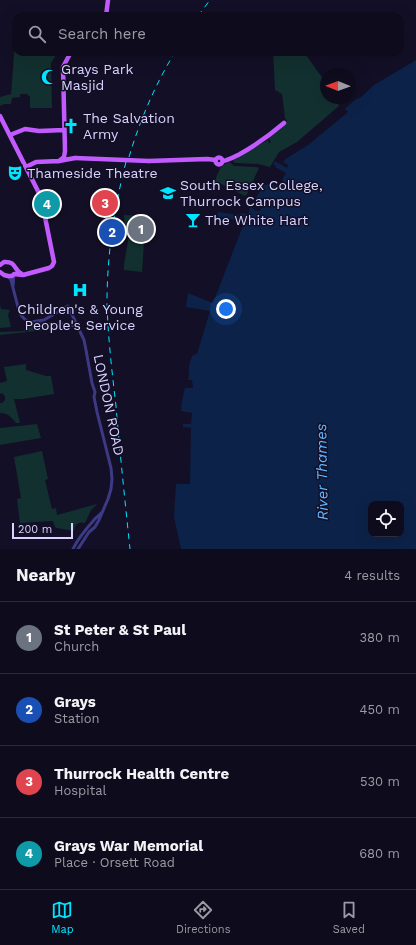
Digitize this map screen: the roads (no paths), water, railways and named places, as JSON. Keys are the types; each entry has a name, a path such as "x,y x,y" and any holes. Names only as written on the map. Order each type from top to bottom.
{"main road":[{"path":"106,12 108,0"},
{"path":"59,161 64,157 65,151 63,67 69,56"},
{"path":"0,116 41,197 54,260 53,265 49,268 23,275 3,275"},
{"path":"26,167 36,162 59,161 74,158 149,161 207,159 216,160 219,164 271,135 284,123"},
{"path":"10,135 25,129 39,131 64,130"},
{"path":"65,151 67,156 74,158"},
{"path":"0,265 4,262 13,263 18,272 23,275"},
{"path":"14,274 15,266"}],"street":[{"path":"14,274 14,290"},
{"path":"3,275 10,278 21,315 24,319 46,325 71,325 78,328"},
{"path":"14,282 17,278 23,275"},
{"name":"LONDON ROAD","path":"52,316 68,306 84,340 95,392 94,397 97,412 111,468 112,479 108,499 95,527 89,532 78,549"},
{"path":"31,322 42,321 52,316 52,322 57,325"},
{"path":"71,325 74,323 74,319"},
{"name":"LONDON ROAD","path":"73,549 83,533 103,510"}],"water":[{"name":"River Thames","path":"416,60 416,549 181,549 174,517 176,484 190,484 191,428 183,427 183,424 191,424 192,413 181,411 181,405 185,388 193,388 192,380 188,380 189,364 193,355 197,354 210,311 186,307 188,293 213,303 244,223 239,220 217,217 218,212 240,215 241,213 248,214 250,207 259,211 262,207 254,202 264,185 269,184 275,186 283,181 282,180 286,173 275,167 276,165 273,165 275,161 287,168 288,165 283,162 287,158 308,145 348,112 345,109 351,104 356,104 356,100 374,85"}],"railway":[{"path":"201,12 210,0"},
{"path":"129,157 149,103 173,56"},
{"path":"126,162 112,232 108,267 107,303 110,355 130,549"}],"place":[{"name":"Grays Park Masjid","path":"49,77"},
{"name":"The Salvation Army","path":"71,126"},
{"name":"Thameside Theatre","path":"15,173"},
{"name":"South Essex College, Thurrock Campus","path":"168,193"},
{"name":"Thurrock Health Centre","path":"105,203"},
{"name":"Grays War Memorial","path":"47,204"},
{"name":"The White Hart","path":"193,220"},
{"name":"St Peter & St Paul","path":"141,229"},
{"name":"Grays","path":"112,232"},
{"name":"Children's & Young People's Service","path":"80,290"}]}
